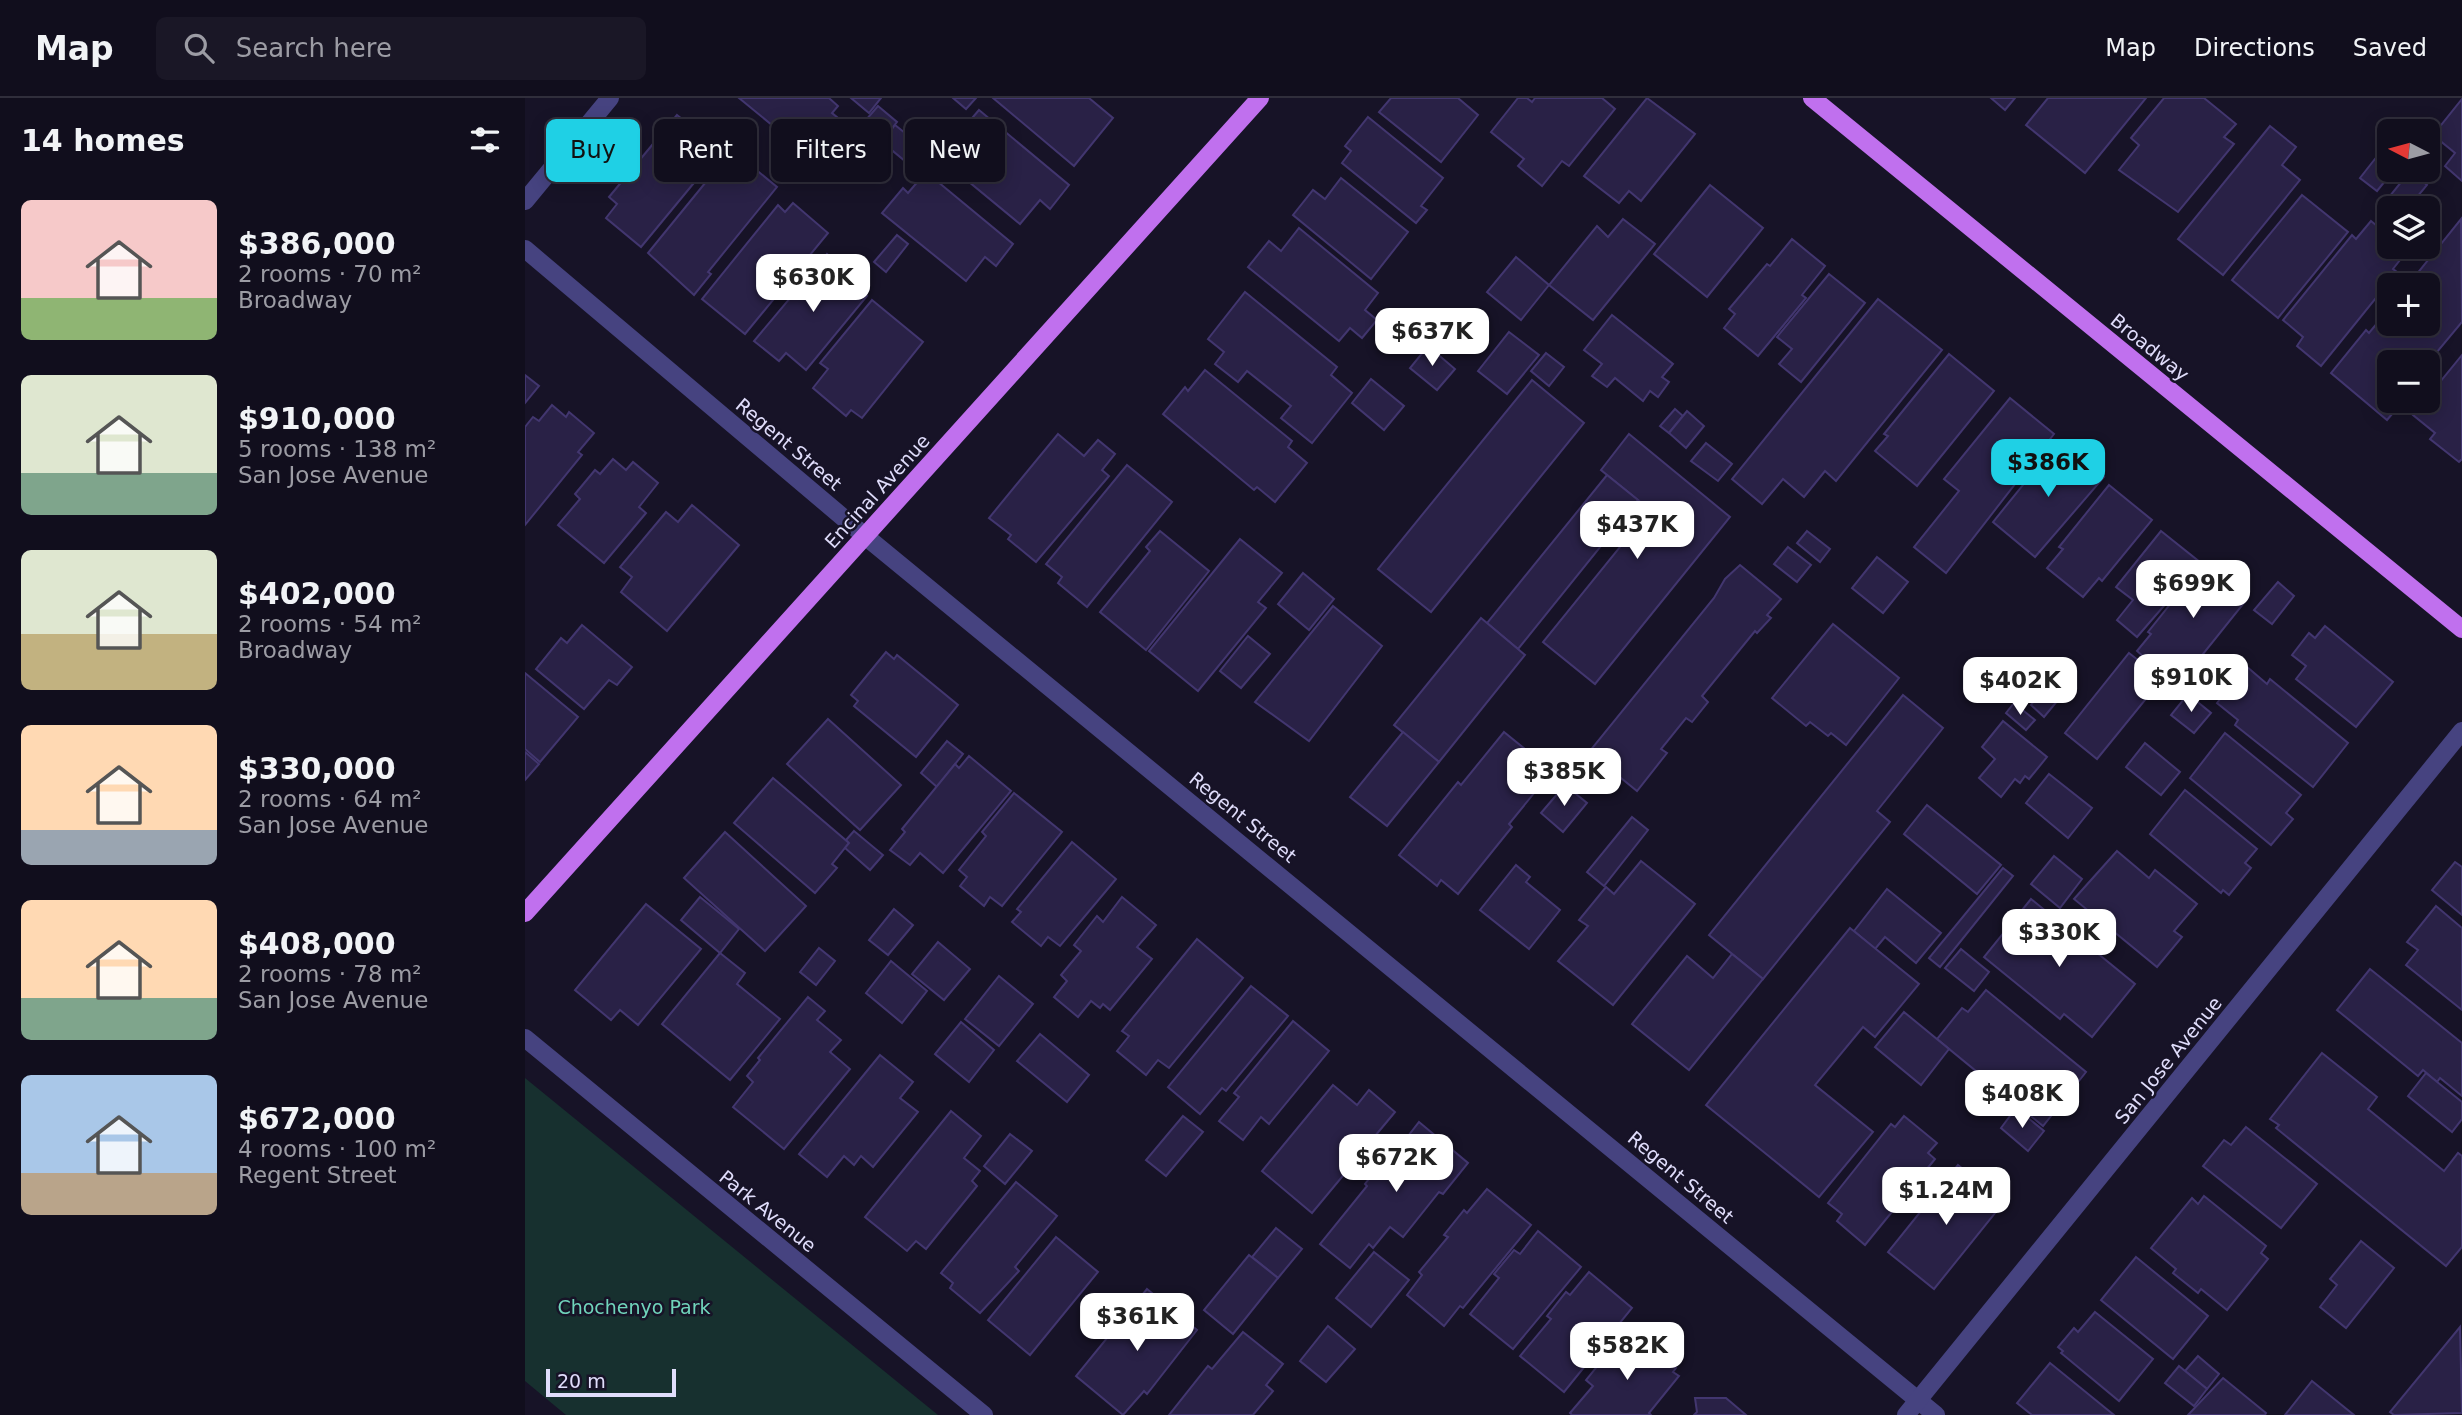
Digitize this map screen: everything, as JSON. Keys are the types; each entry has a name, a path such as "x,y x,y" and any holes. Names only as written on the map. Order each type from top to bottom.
{"main road":[{"name":"Encinal Avenue","path":"525,913 1260,98"},
{"name":"Broadway","path":"1812,98 2462,629"}],"street":[{"path":"525,201 610,98"},
{"name":"Regent Street","path":"525,249 865,536 1936,1415"},
{"name":"San Jose Avenue","path":"1906,1415 2462,732"},
{"name":"Park Avenue","path":"525,1038 984,1415"}],"green space":[{"name":"Chochenyo Park","path":"525,1078 938,1415 566,1415 525,1381"}],"building":[{"path":"739,98 829,98 838,106 832,113 839,119 771,119 771,124"},
{"path":"851,98 881,98 869,113"},
{"path":"953,98 976,98 966,109"},
{"path":"993,98 1089,98 1113,118 1074,166"},
{"path":"1391,98 1458,98 1478,115 1441,162 1379,112"},
{"path":"1518,98 1527,98 1532,102 1535,98 1602,98 1615,109 1569,166 1562,161 1542,186 1518,166 1524,159 1491,132"},
{"path":"1647,98 1695,134 1641,201 1629,191 1619,203 1584,176"},
{"path":"1991,98 2015,98 2005,110"},
{"path":"2048,98 2146,98 2085,173 2026,125"},
{"path":"2164,98 2204,98 2236,124 2224,137 2234,144 2178,212 2119,170 2139,145 2131,138"},
{"path":"2462,99 2462,181 2445,166 2455,153 2440,141 2440,126"},
{"path":"878,106 897,122 891,130 891,119 867,119"},
{"path":"979,110 990,119 971,119"},
{"path":"1368,117 1443,178 1421,206 1427,210 1416,223 1342,163 1351,151 1345,146"},
{"path":"895,125 905,133 905,161 891,149 891,130"},
{"path":"2270,126 2296,147 2282,165 2300,180 2223,275 2178,239"},
{"path":"1005,132 1069,185 1050,209 1040,200 1020,224 969,182 1005,182"},
{"path":"654,143 654,182 695,182 641,247 606,218 617,204 609,197 621,182 640,182 640,160"},
{"path":"2377,156 2377,182 2384,182 2377,191 2360,178"},
{"path":"757,171 777,187 708,272 711,274 694,295 648,253 706,182 757,182"},
{"path":"1341,178 1408,232 1371,279 1293,215 1313,190 1325,199"},
{"path":"917,182 938,182 1013,244 996,266 985,257 966,281 882,213 903,188 908,193"},
{"path":"2401,182 2423,182 2427,185 2418,196 2390,196"},
{"path":"1710,185 1763,228 1707,297 1654,254"},
{"path":"2302,195 2348,232 2278,318 2232,280"},
{"path":"793,203 828,233 745,334 702,299 778,205 785,212"},
{"path":"1623,219 1655,244 1593,320 1549,285 1597,226 1608,237"},
{"path":"2461,219 2462,322 2439,350 2377,350 2377,412 2331,373 2366,330 2369,333 2377,323 2377,336 2440,336 2440,273 2418,273 2429,259 2440,259 2440,245"},
{"path":"2371,221 2377,226 2377,259 2401,259 2393,269 2396,273 2377,273 2377,297 2321,366 2297,346 2303,337 2283,320 2352,235 2356,239"},
{"path":"1299,228 1378,293 1365,310 1377,320 1362,338 1350,328 1339,341 1248,267 1269,241 1281,251"},
{"path":"897,235 908,244 886,272 874,262"},
{"path":"1792,239 1825,266 1802,295 1806,298 1758,356 1724,328 1735,314 1729,309"},
{"path":"827,254 855,277 850,283 867,296 806,370 786,353 779,361 754,341"},
{"path":"1516,257 1549,285 1521,320 1487,292"},
{"path":"1829,274 1865,303 1801,382 1779,364 1792,349 1777,337"},
{"path":"1245,292 1337,367 1331,375 1352,393 1312,443 1281,418 1291,406 1247,371 1238,382 1215,364 1224,352 1208,339"},
{"path":"1878,299 1942,350 1836,481 1825,471 1804,497 1783,479 1762,504 1732,479"},
{"path":"872,300 923,342 862,418 851,410 846,416 813,388 828,369 820,363"},
{"path":"1612,315 1673,364 1662,377 1669,382 1658,397 1650,391 1643,401 1615,378 1607,387 1592,376 1602,364 1584,350"},
{"path":"1509,332 1539,355 1507,394 1478,371"},
{"path":"1428,346 1455,369 1437,390 1410,368"},
{"path":"1546,353 1564,367 1549,386 1531,371"},
{"path":"1949,354 1994,391 1917,486 1875,451 1888,436 1884,434"},
{"path":"2462,355 2462,459 2459,462 2430,439 2435,433 2413,415 2440,413 2440,382"},
{"path":"1205,370 1292,441 1288,447 1307,463 1275,502 1257,487 1254,490 1163,414 1185,387 1188,391"},
{"path":"525,375 539,386 525,403"},
{"path":"1371,379 1404,406 1384,430 1352,403"},
{"path":"1532,380 1584,423 1431,612 1378,569"},
{"path":"2010,398 2054,434 1946,573 1914,547 1959,491 1944,479"},
{"path":"552,405 566,417 569,412 594,433 578,452 582,455 525,525 525,427 533,417 539,421"},
{"path":"1675,409 1683,416 1669,433 1660,426"},
{"path":"1687,411 1704,426 1686,448 1669,433"},
{"path":"2379,413 2393,413 2387,420"},
{"path":"1058,434 1084,456 1098,440 1115,454 1102,470 1109,476 1036,562 1008,539 1011,535 989,518"},
{"path":"1629,434 1730,517 1595,684 1543,642 1650,510 1601,470"},
{"path":"1706,443 1732,464 1718,481 1691,461"},
{"path":"2057,443 2104,477 2035,557 1993,522"},
{"path":"613,459 626,470 633,462 658,483 639,507 646,513 604,563 558,525 580,499 575,494 595,470 600,474"},
{"path":"1127,465 1172,502 1087,607 1058,583 1062,577 1046,564"},
{"path":"1607,475 1638,500 1518,649 1487,623"},
{"path":"2109,485 2152,520 2102,581 2099,578 2083,597 2047,568 2063,549 2059,547"},
{"path":"692,505 739,545 667,631 621,592 632,577 620,567 666,512 678,522"},
{"path":"1160,531 1209,571 1146,650 1100,612 1150,551 1146,547"},
{"path":"1807,531 1830,549 1820,562 1797,543"},
{"path":"2161,531 2201,563 2137,637 2117,620 2133,600 2116,587"},
{"path":"1240,539 1282,573 1258,602 1266,608 1198,691 1149,651"},
{"path":"1788,547 1811,565 1797,582 1774,564"},
{"path":"1877,557 1908,582 1883,613 1852,588"},
{"path":"2204,562 2248,598 2191,669 2176,656 2162,673 2137,651 2151,634 2148,632"},
{"path":"1740,565 1781,599 1767,615 1771,618 1757,633 1755,631 1702,696 1708,702 1692,722 1686,718 1661,749 1667,753 1637,791 1589,752 1714,598 1725,579"},
{"path":"1303,573 1334,599 1309,630 1278,604"},
{"path":"2278,582 2294,596 2272,624 2254,610"},
{"path":"1333,606 1382,646 1309,741 1255,702"},
{"path":"1481,618 1525,655 1439,762 1394,725"},
{"path":"1833,624 1899,678 1846,745 1831,733 1828,736 1810,722 1806,726 1772,698"},
{"path":"582,625 632,667 617,685 609,680 584,709 536,669 561,638 567,643"},
{"path":"2325,626 2393,682 2356,727 2296,679 2306,666 2292,655 2309,633 2315,638"},
{"path":"1248,636 1270,654 1241,688 1220,671"},
{"path":"886,652 894,659 897,655 958,705 916,757 854,706 858,701 851,695"},
{"path":"2129,653 2153,672 2145,682 2154,689 2097,759 2065,733"},
{"path":"2246,666 2267,684 2270,679 2348,743 2313,787 2235,725 2238,720 2217,703"},
{"path":"2058,671 2072,683 2044,717 2031,705"},
{"path":"525,673 578,717 540,762 525,749"},
{"path":"2188,694 2211,713 2194,733 2171,715"},
{"path":"1903,695 1943,728 1877,811 1890,822 1763,979 1709,935"},
{"path":"2014,703 2035,720 2026,730 2006,713"},
{"path":"828,719 901,785 860,830 787,764"},
{"path":"2003,721 2047,757 2029,779 2025,776 2020,783 2015,779 2001,797 1979,778 1995,759 1982,747"},
{"path":"1403,732 1439,762 1387,826 1350,797"},
{"path":"1504,732 1552,771 1509,824 1512,827 1458,894 1441,880 1437,886 1399,855 1458,782 1461,785"},
{"path":"2225,733 2301,795 2286,813 2293,819 2271,845 2190,778"},
{"path":"947,741 963,754 937,787 921,773"},
{"path":"2145,743 2180,772 2161,795 2126,767"},
{"path":"525,752 539,764 525,780"},
{"path":"969,756 1011,791 943,873 920,853 910,865 890,850 905,832 902,829 955,764 959,768"},
{"path":"2049,774 2092,808 2068,838 2026,803"},
{"path":"773,778 849,843 832,864 837,868 815,893 734,823"},
{"path":"1565,785 1587,803 1563,832 1541,813"},
{"path":"2185,790 2257,849 2245,863 2251,868 2229,895 2223,890 2221,893 2150,834"},
{"path":"1014,793 1062,832 1002,906 990,897 984,906 960,886 967,877 959,870 986,836 982,832"},
{"path":"1927,805 2001,865 1977,894 1904,834"},
{"path":"1632,817 1648,830 1604,886 1587,872"},
{"path":"854,831 883,855 870,870 845,848 849,843 846,840"},
{"path":"725,832 806,906 765,951 684,878"},
{"path":"1072,842 1116,879 1060,946 1048,937 1041,946 1012,922 1021,912 1017,909"},
{"path":"2117,851 2149,878 2155,870 2197,904 2174,931 2182,937 2157,967 2074,899"},
{"path":"2054,856 2082,879 2060,908 2031,884"},
{"path":"1641,861 1695,904 1613,1005 1558,961 1588,926 1579,920 1606,887 1614,894"},
{"path":"2455,862 2462,867 2462,915 2432,890"},
{"path":"1516,865 1530,877 1526,882 1560,910 1529,949 1480,910"},
{"path":"2003,868 2013,876 1940,967 1929,958"},
{"path":"1887,889 1941,933 1916,963 1885,937 1875,949 1854,931"},
{"path":"700,897 739,929 720,953 681,920"},
{"path":"1122,897 1156,925 1137,947 1152,959 1110,1010 1103,1004 1100,1008 1091,1001 1078,1017 1054,997 1067,981 1061,975 1081,951 1074,945 1097,916 1103,922"},
{"path":"2031,899 2135,984 2092,1037 2064,1014 2060,1019 1984,957"},
{"path":"646,904 701,949 638,1025 620,1010 611,1020 575,990"},
{"path":"2436,906 2462,928 2462,1010 2406,965 2418,950 2407,942"},
{"path":"894,909 913,925 888,955 869,940"},
{"path":"1850,928 1919,984 1875,1037 1863,1027 1815,1085 1873,1132 1819,1197 1706,1105"},
{"path":"1197,939 1243,978 1169,1068 1158,1060 1146,1075 1117,1051 1129,1036 1122,1031"},
{"path":"938,942 970,969 944,1000 912,974"},
{"path":"819,948 835,961 816,985 800,972"},
{"path":"1961,949 1989,972 1974,991 1945,968"},
{"path":"720,953 745,973 737,984 780,1019 730,1080 662,1024"},
{"path":"1732,954 1763,979 1689,1070 1632,1024 1687,956 1713,978"},
{"path":"891,961 927,991 902,1023 866,993"},
{"path":"2370,969 2462,1043 2462,1096 2440,1078 2437,1082 2423,1070 2418,1076 2337,1010"},
{"path":"999,976 1033,1004 999,1046 965,1019"},
{"path":"1251,986 1288,1016 1226,1091 1222,1088 1200,1114 1168,1087"},
{"path":"1986,990 2086,1072 2043,1126 1937,1039 1962,1008 1968,1012"},
{"path":"808,997 825,1011 817,1020 841,1040 830,1052 850,1069 784,1149 733,1107 753,1082 747,1076 760,1060 758,1058"},
{"path":"1904,1012 1949,1049 1921,1085 1875,1047"},
{"path":"1293,1021 1329,1051 1269,1124 1261,1117 1243,1140 1219,1121 1239,1097 1234,1093"},
{"path":"961,1022 994,1050 969,1082 935,1054"},
{"path":"1040,1034 1089,1075 1067,1102 1017,1061"},
{"path":"2322,1053 2377,1097 2368,1109 2444,1171 2458,1153 2462,1156 2462,1247 2446,1266 2276,1128 2279,1125 2270,1119"},
{"path":"880,1055 913,1082 900,1098 918,1112 873,1167 861,1156 854,1165 844,1156 827,1177 799,1154"},
{"path":"2426,1073 2462,1102 2462,1119 2452,1132 2408,1096"},
{"path":"1333,1085 1357,1105 1369,1090 1395,1112 1365,1148 1369,1152 1355,1170 1351,1166 1312,1213 1262,1171"},
{"path":"2016,1108 2044,1131 2028,1151 2001,1128"},
{"path":"951,1111 981,1136 964,1158 980,1171 972,1181 977,1186 926,1249 916,1241 907,1251 865,1217"},
{"path":"1183,1116 1203,1132 1166,1176 1146,1160"},
{"path":"1904,1116 1937,1143 1928,1153 1935,1159 1865,1245 1837,1221 1842,1214 1828,1203 1891,1124 1895,1127"},
{"path":"1419,1122 1468,1163 1443,1194 1439,1192 1403,1237 1390,1227 1373,1248 1369,1244 1350,1268 1320,1244 1395,1146 1398,1149"},
{"path":"2246,1127 2317,1184 2281,1228 2203,1166 2224,1140 2231,1145"},
{"path":"1010,1134 1032,1151 1005,1184 984,1166"},
{"path":"1958,1165 2004,1202 1934,1289 1888,1252"},
{"path":"1016,1182 1057,1216 1015,1267 1019,1271 980,1313 950,1288 953,1283 941,1273"},
{"path":"1487,1189 1531,1225 1463,1308 1460,1306 1444,1326 1407,1295 1422,1275 1419,1272 1448,1237 1444,1235 1464,1210 1467,1213"},
{"path":"2204,1196 2266,1246 2261,1253 2268,1259 2227,1310 2201,1289 2198,1293 2173,1273 2176,1269 2151,1248 2192,1198 2198,1204"},
{"path":"1276,1228 1302,1249 1278,1278 1252,1257"},
{"path":"1538,1231 1581,1267 1513,1349 1470,1314 1499,1278 1494,1274 1514,1250 1520,1254"},
{"path":"1056,1237 1098,1272 1030,1355 988,1320"},
{"path":"2361,1241 2394,1268 2346,1328 2320,1307 2337,1285 2330,1279"},
{"path":"1374,1252 1409,1280 1371,1327 1336,1298"},
{"path":"1249,1255 1278,1278 1233,1334 1204,1310"},
{"path":"2136,1257 2208,1316 2173,1359 2101,1300"},
{"path":"1589,1272 1632,1308 1564,1392 1520,1356 1551,1319 1547,1316 1566,1292 1570,1295"},
{"path":"1147,1289 1197,1330 1147,1394 1144,1391 1123,1415 1076,1376"},
{"path":"2095,1312 2153,1359 2119,1401 2061,1353 2063,1351 2058,1347 2074,1328 2078,1332"},
{"path":"1328,1326 1355,1349 1326,1382 1300,1361"},
{"path":"2460,1327 2462,1413 2394,1415 2390,1412"},
{"path":"1243,1332 1283,1364 1266,1385 1273,1391 1253,1415 1169,1415 1208,1366 1212,1369"},
{"path":"1625,1332 1654,1356 1656,1353 1676,1368 1673,1372 1679,1376 1649,1413 1651,1415 1572,1415 1570,1413 1593,1386 1586,1380"},
{"path":"2198,1356 2219,1374 2207,1389 2185,1371"},
{"path":"2050,1363 2114,1415 2032,1415 2017,1403"},
{"path":"2179,1366 2207,1389 2194,1406 2165,1383"},
{"path":"2223,1378 2266,1413 2265,1415 2188,1415"},
{"path":"2312,1381 2354,1415 2285,1415"},
{"path":"1695,1398 1726,1398 1746,1415 1694,1415 1697,1412"}]}
